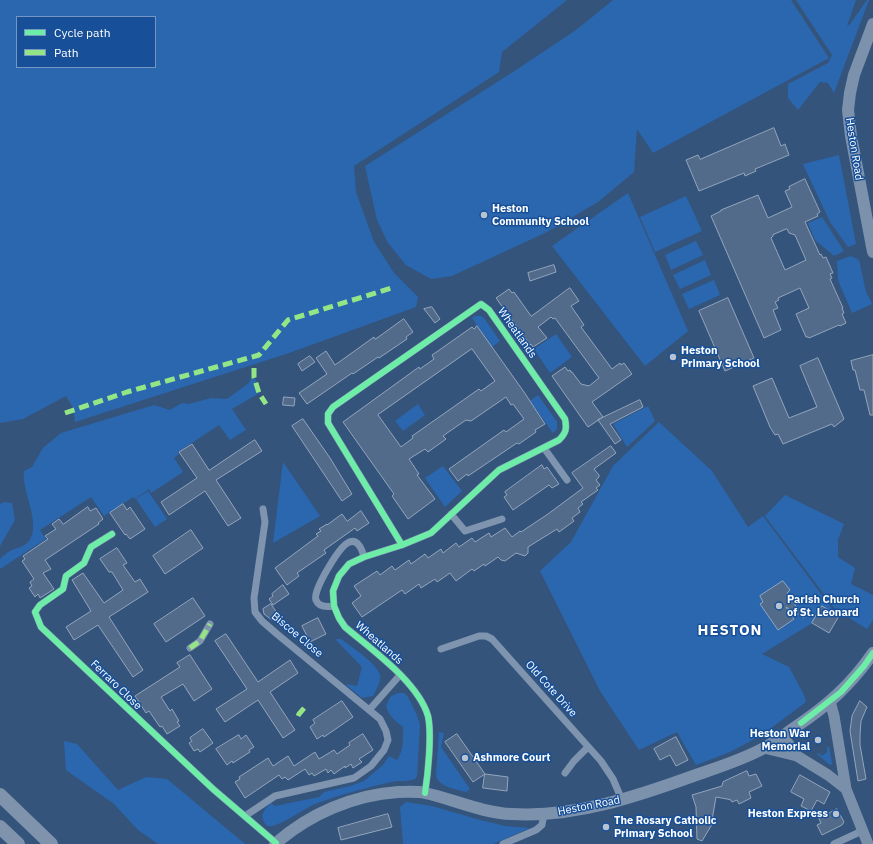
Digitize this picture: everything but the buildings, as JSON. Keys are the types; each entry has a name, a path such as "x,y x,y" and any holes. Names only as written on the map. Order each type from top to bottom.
{"highway":[{"path":"0,795 51,844"},
{"path":"0,827 18,844"}],"main road":[{"name":"Heston Road","path":"873,24 854,75 848,110 851,136 873,252"},
{"name":"Heston Road","path":"275,843 304,822 328,810 360,798 383,793 426,793 490,811 511,814 544,814 584,809 622,800 720,766 764,748 783,736 830,701 851,682 873,653"}],"street":[{"name":"Wheatlands","path":"402,545 328,423 328,414 333,407 480,304 489,310 565,419 567,427 566,433 559,440 500,470 431,533 402,545 364,557 349,564 339,576 333,592 334,606 345,627 400,674 419,696 428,717 429,744 426,793"},
{"path":"544,448 567,480"},
{"name":"Biscoe Close","path":"245,816 275,796 354,778 372,766 384,750 388,740 386,731 380,719 370,709 277,634 262,621 255,612 254,598 265,522 263,509"},
{"path":"451,514 465,531 502,519"},
{"name":"Ferraro Close","path":"112,534 91,547 84,564 66,576 63,590 40,605 35,612 41,627 175,754 275,843"},
{"path":"334,606 324,607 318,604 315,596 327,569 346,544 351,542 357,543 361,547 364,557"},
{"path":"190,648 200,641 210,624"},
{"name":"Old Cote Drive","path":"441,649 479,636 486,636 492,639 601,761 613,779 622,800"},
{"path":"370,709 400,674"},
{"path":"830,701 834,716 846,789 868,844"},
{"path":"783,736 797,756"},
{"path":"565,773 574,761 588,747"},
{"path":"764,748 797,756 828,775 846,789"},
{"path":"503,844 536,830 542,825 544,814"},
{"path":"834,844 862,831"}],"shaded area":[{"path":"0,0 567,0 502,52 499,72 354,166 356,192 374,242 394,273 418,297 416,307 289,353 75,422 73,408 66,396 23,419 0,423"},
{"path":"613,0 791,0 829,58 653,153 637,129 634,172 598,202 547,232 452,276 431,279 406,265 388,243 377,220 365,166 576,30"},
{"path":"796,0 856,0 847,26 867,0 869,0 834,93 828,83 820,82 798,110 788,98 788,84 828,63 832,55"},
{"path":"839,155 856,244 848,247 830,222 803,164"},
{"path":"628,193 688,331 645,366 552,246"},
{"path":"686,196 702,231 655,252 640,217"},
{"path":"822,217 844,251 834,256 815,240 808,223"},
{"path":"696,241 703,255 671,270 665,255"},
{"path":"851,256 859,260 866,292 872,304 852,313 838,280 837,261"},
{"path":"705,260 711,275 680,289 673,275"},
{"path":"714,280 720,295 689,309 682,294"},
{"path":"475,316 481,316 484,318 500,341 492,347 472,318"},
{"path":"556,334 572,357 550,373 534,349"},
{"path":"253,375 261,392 232,409 246,430 230,440 219,425 178,452 179,454 174,458 183,472 151,493 149,489 135,499 133,497 104,516 91,497 40,530 46,539 0,569 0,559 9,552 27,543 32,534 32,516 25,488 24,471 32,467 43,448 61,433 154,405 170,410 182,403 189,404 211,398 227,399 249,383"},
{"path":"538,395 557,422 557,429 553,433 530,401"},
{"path":"418,404 425,415 403,431 395,421"},
{"path":"648,406 655,421 627,447 613,424"},
{"path":"659,422 712,471 748,527 763,516 833,610 762,654 789,667 804,695 806,702 762,735 730,752 696,765 677,732 639,750 600,691 540,571 571,542 613,466"},
{"path":"283,462 320,516 273,543"},
{"path":"443,466 462,491 445,507 425,478"},
{"path":"148,491 167,519 155,527 136,499"},
{"path":"785,495 844,524 838,540 838,557 855,568 851,584 873,595 873,620 867,629 835,609 765,516"},
{"path":"4,502 12,503 15,520 0,546 0,504"},
{"path":"335,639 341,639 369,660 378,670 380,680 373,696 362,698 345,684 357,686 362,667"},
{"path":"398,693 404,693 408,697 420,725 417,776 415,779 391,782 343,795 310,806 291,818 272,826 268,826 263,820 262,816 265,809 271,803 275,806 319,797 324,792 364,781 383,765 389,756 397,760 402,749 403,727 397,723 389,713 386,706 390,697"},
{"path":"439,732 444,733 441,747 470,789 466,792 448,787 437,779"},
{"path":"64,741 77,744 118,790 146,777 167,779 245,844 158,844 138,830 114,804 66,770"},
{"path":"829,746 832,764 830,765 817,754 819,753 822,756 827,752 827,748"},
{"path":"406,802 432,806 505,826 530,828 493,844 403,844 400,807"}],"marked path":[{"path":"65,413 127,392 259,355 288,320 395,287"},
{"path":"254,368 254,377 259,393 266,404"},
{"path":"190,648 200,641 210,624"},
{"path":"298,716 306,706"}],"cycle path":[{"path":"402,545 328,423 328,414 333,407 481,304 489,310 565,419 565,433 559,440 499,470 431,533 402,545 364,557 349,564 339,576 333,591 334,606 345,627 393,667 415,691 423,703 428,716 430,733 425,793"},
{"path":"112,534 91,547 84,563 66,576 63,589 40,605 35,612 41,627 213,789 276,843"},
{"path":"801,723 841,692 864,666 873,653"}],"place":[{"name":"Heston Community School","path":"484,215"},
{"name":"Heston Primary School","path":"673,357"},
{"name":"Parish Church of St. Leonard","path":"779,606"},
{"name":"Heston War Memorial","path":"818,740"},
{"name":"Ashmore Court","path":"465,758"},
{"name":"Heston Express","path":"836,814"},
{"name":"The Rosary Catholic Primary School","path":"606,827"}],"district":[{"name":"HESTON","path":"730,631"}]}
